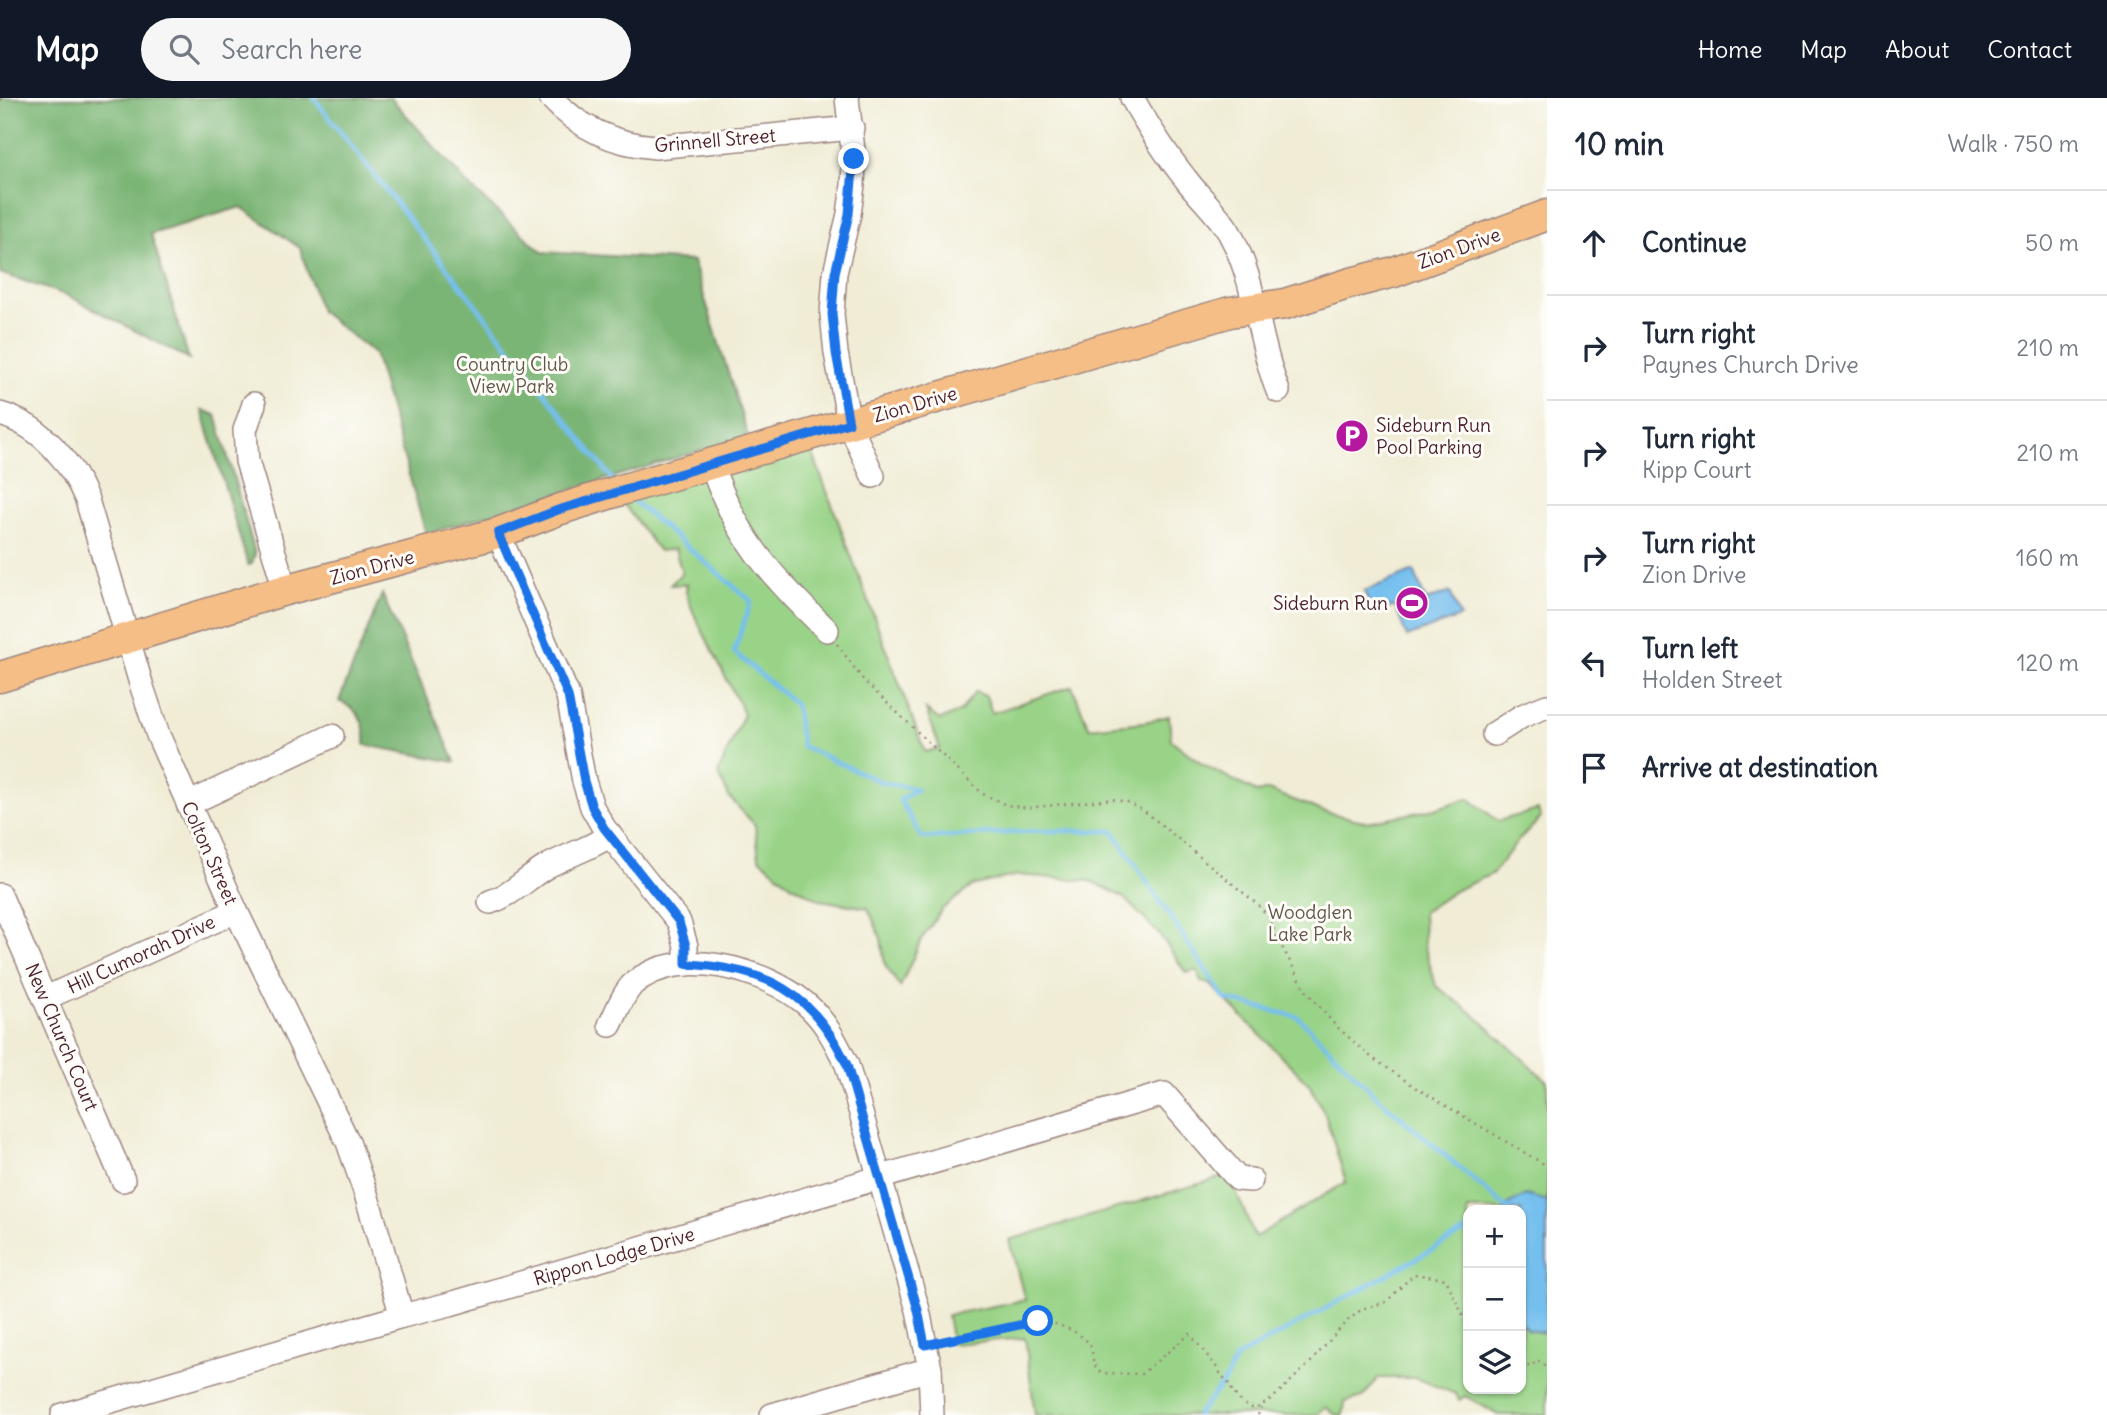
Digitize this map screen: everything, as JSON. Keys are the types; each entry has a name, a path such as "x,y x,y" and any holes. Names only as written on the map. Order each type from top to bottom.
{"main road":[{"name":"Zion Drive","path":"0,677 285,590 498,533 558,510 711,463 1217,316 1285,304 1394,272 1547,215"}],"street":[{"name":"Grinnell Street","path":"551,98 572,118 591,130 619,142 638,146 852,128"},
{"path":"847,98 852,128 853,185 835,273 832,314 849,423 873,476"},
{"path":"1132,98 1167,155 1216,214 1229,234 1245,270 1257,308 1269,370 1278,391"},
{"path":"254,404 245,430 247,461 285,590"},
{"name":"Colton Street","path":"0,414 34,431 55,448 80,482 158,735 236,911 348,1142 402,1316"},
{"path":"711,463 722,497 755,553 794,598 827,630"},
{"path":"498,533 568,696 584,781 592,807 610,835 679,922 686,946 686,964"},
{"path":"1494,734 1522,716 1547,706"},
{"path":"188,804 332,736"},
{"path":"490,902 505,898 546,867 594,846 610,835"},
{"name":"New Church Court","path":"0,895 123,1180"},
{"name":"Hill Cumorah Drive","path":"46,998 236,911"},
{"path":"610,1025 635,983 653,972 686,964 717,965 759,975 794,996 824,1023 847,1065 918,1310 930,1369 932,1415"},
{"name":"Rippon Lodge Drive","path":"70,1414 1164,1094 1238,1179 1251,1180"},
{"path":"772,1415 930,1369"}],"path":[{"path":"827,630 864,681 983,794 1006,805 1027,808 1112,799 1127,802 1147,813 1257,904 1269,917 1277,938 1307,992 1336,1026 1371,1057 1418,1089 1547,1166"},
{"path":"1258,1415 1261,1408 1310,1363 1345,1323 1362,1309 1386,1302 1414,1274 1446,1279 1463,1316"},
{"path":"925,1345 1038,1321 1050,1322 1084,1338 1091,1348 1096,1369 1101,1373 1140,1374 1190,1334 1218,1369 1240,1403 1247,1408 1261,1408"},
{"path":"1526,1365 1531,1367 1537,1360 1547,1367"}],"green space":[{"name":"Country Club View Park","path":"0,98 391,98 468,185 542,252 693,261 748,436 426,534 374,353 320,311 300,248 241,207 151,234 189,359 69,296 0,273"},
{"path":"202,410 216,415 255,553 252,564 248,565"},
{"name":"Woodglen Lake Park","path":"808,441 925,752 940,748 926,710 940,720 961,711 975,692 986,696 992,713 1072,686 1089,728 1145,722 1169,716 1171,740 1202,764 1258,793 1268,790 1322,811 1367,822 1435,809 1468,798 1498,821 1538,810 1541,818 1518,841 1492,874 1456,890 1423,912 1424,944 1436,986 1470,1011 1547,1081 1547,1415 1499,1415 1465,1396 1459,1400 1456,1394 1415,1378 1378,1378 1363,1397 1345,1402 1343,1415 1336,1415 1326,1407 1316,1415 1035,1415 1025,1338 952,1344 947,1315 1025,1300 1009,1240 1229,1175 1255,1237 1346,1182 1325,1114 1309,1084 1210,984 1201,982 1197,970 1186,973 1160,935 1123,897 1091,881 1018,875 974,885 942,909 920,942 900,987 885,965 881,938 868,908 820,900 791,885 759,858 755,825 729,797 718,773 744,714 694,614 686,592 687,584 670,585 682,573 675,549 659,551 622,502"},
{"path":"382,594 455,762 365,745 365,731 360,718 352,708 339,701"}],"water":[{"name":"Sideburn Run","path":"1414,571 1426,601 1450,592 1460,617 1407,637 1395,606 1373,614 1364,591"},
{"path":"1526,1195 1547,1201 1547,1333 1526,1328 1526,1205 1508,1205"}],"waterway":[{"path":"314,98 613,480"},
{"path":"631,499 751,601 734,652 795,704 802,746 881,782 917,789 900,800 922,838 1038,831 1113,831 1225,999 1298,1017 1377,1097 1503,1205"},
{"path":"1197,1415 1226,1379 1236,1358 1463,1233"}],"place":[{"name":"Sideburn Run Pool Parking","path":"1352,436"},
{"name":"Sideburn Run","path":"1412,603"}],"route":[{"path":"854,159 849,214 835,273 832,314 849,423 621,490 498,533 568,696 584,781 592,807 604,828 679,922 686,946 686,964 738,969 771,981 806,1004 824,1023 837,1043 847,1065 918,1310 925,1345 1038,1321"}]}
